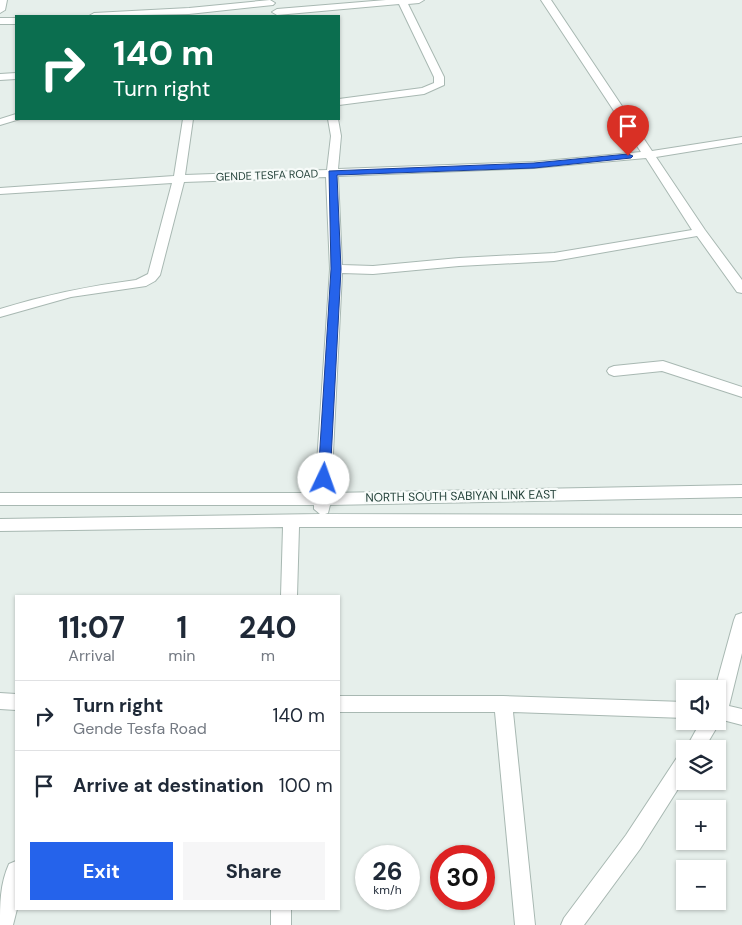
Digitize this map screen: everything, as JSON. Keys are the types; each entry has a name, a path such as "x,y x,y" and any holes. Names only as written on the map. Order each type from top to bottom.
{"street":[{"path":"0,10 2,0"},
{"path":"148,0 153,13"},
{"path":"114,15 189,14 269,2 278,14 419,0"},
{"path":"546,0 647,155 742,289"},
{"path":"340,102 424,91 439,85 439,77 402,2"},
{"path":"0,22 15,20"},
{"path":"0,77 15,76"},
{"path":"0,122 15,117"},
{"path":"0,313 41,300 90,288 140,283 150,280 154,275 179,179 188,120"},
{"path":"321,521 336,269 332,173 336,136 334,120"},
{"name":"GENDE TESFA ROAD","path":"0,191 179,179 534,165 647,155 742,140"},
{"path":"336,269 373,270 554,256 700,232"},
{"path":"614,370 663,366 742,392"},
{"name":"NORTH SOUTH SABIYAN LINK EAST","path":"0,500 323,499 742,491"},
{"name":"NORTH SOUTH SABIYAN LINK EAST","path":"0,525 321,521 742,521"},
{"path":"289,595 291,522"},
{"path":"726,681 742,620"},
{"path":"0,701 15,702"},
{"path":"340,704 503,704 676,710"},
{"path":"503,704 526,925"},
{"path":"726,713 742,717"},
{"path":"571,925 633,842 676,776"},
{"path":"3,925 15,875"},
{"path":"281,910 281,925"}],"route":[{"path":"324,479 336,269 332,173 534,165 628,156"}]}
